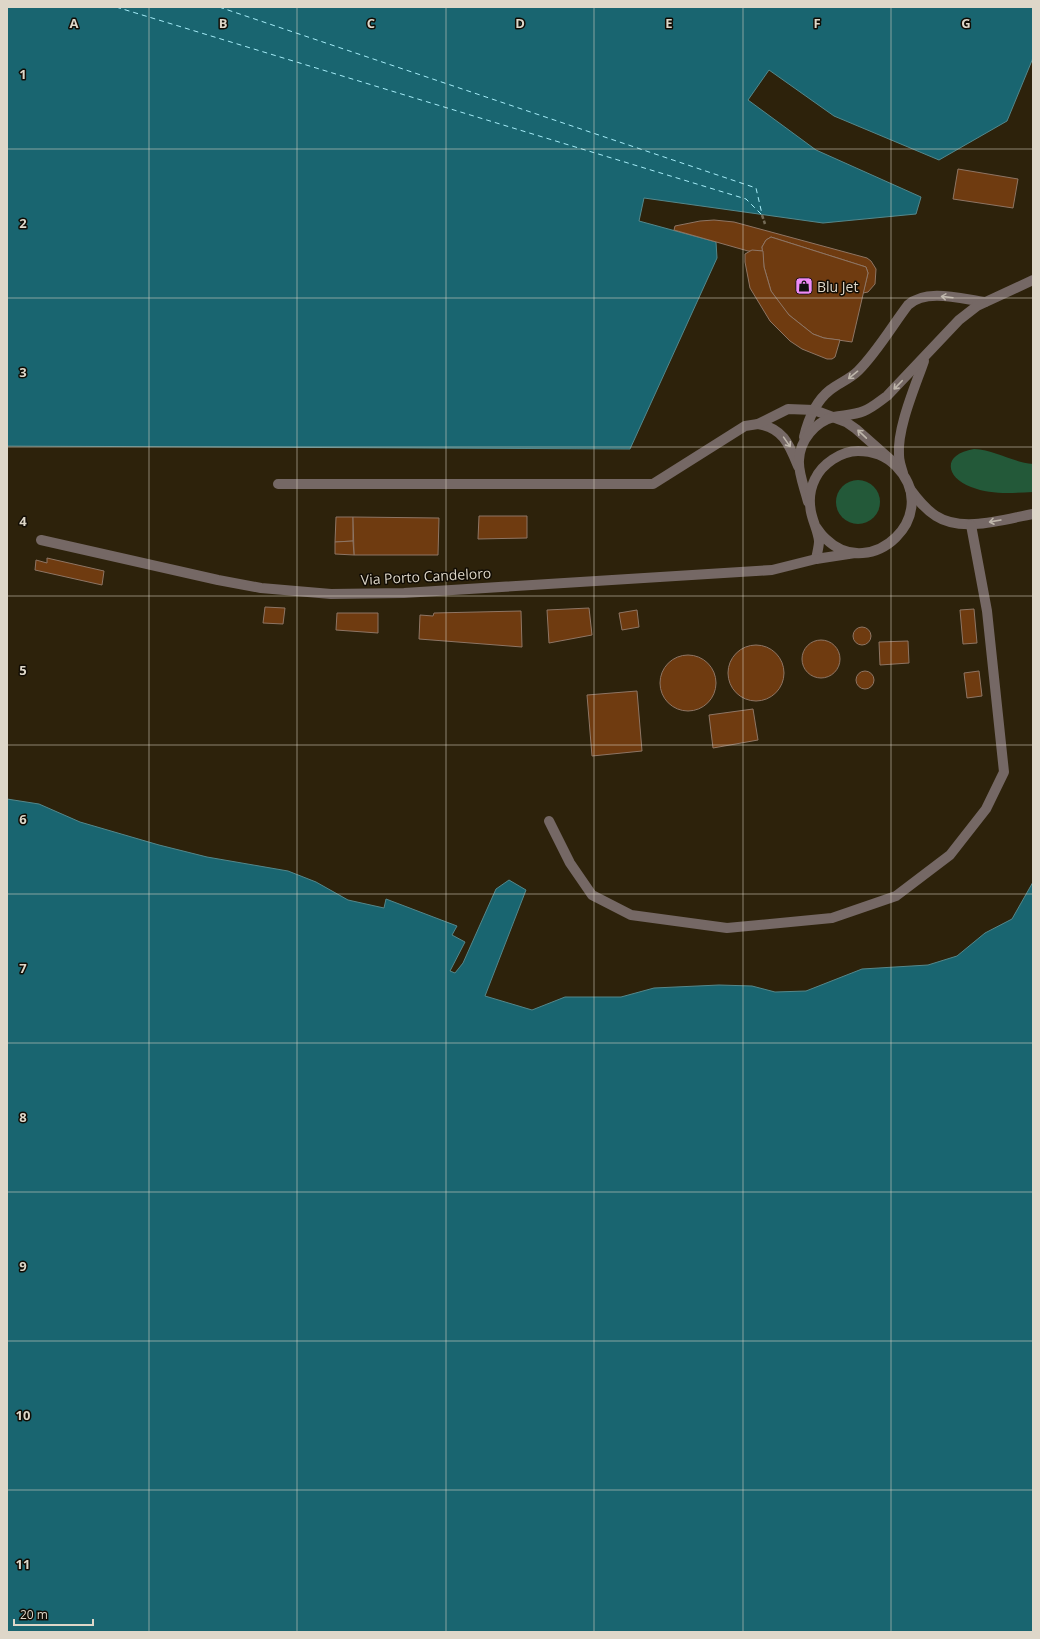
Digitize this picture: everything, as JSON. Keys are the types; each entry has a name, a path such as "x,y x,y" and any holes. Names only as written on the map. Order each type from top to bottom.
{"street":[{"path":"802,446 809,433 820,423 833,418 865,411 887,396 958,320 985,302 1033,280"},
{"path":"801,475 799,460 807,424 814,410 830,390 857,372 908,305 914,300 927,296 985,302"},
{"path":"925,357 903,423 900,440 899,455 903,473 910,489 922,505 937,517 951,522 972,525 1033,514"},
{"path":"278,484 653,484 745,426 758,424 788,409 814,410 846,422 891,460 903,473"},
{"path":"758,424 774,428 789,443 801,475 816,527 819,540 816,559"},
{"path":"811,512 810,496 815,480 825,465 840,455 857,451 874,453 891,460"},
{"path":"816,527 826,540 840,549 855,553 871,552 886,546 899,536 907,522 911,507 910,489"},
{"path":"549,821 570,863 592,895 631,915 727,928 832,918 896,896 950,855 986,809 1004,772 987,611 972,525"},
{"name":"Via Porto Candeloro","path":"41,540 261,588 331,594 404,593 772,570 816,559 855,553"}],"path":[{"path":"762,215 765,224"}],"green space":[{"path":"974,449 989,451 1018,461 1033,464 1033,492 1009,493 986,491 979,490 962,483 952,472 952,461 956,456"},
{"path":"858,480 870,484 876,490 880,502 876,514 870,520 858,524 846,520 840,514 836,502 840,490 846,484"}],"water":[{"path":"7,7 1033,7 1033,58 1007,121 939,160 834,116 769,70 748,100 816,150 921,197 916,214 823,223 644,198 639,221 716,242 717,258 630,449 7,446"},
{"path":"7,799 39,804 80,822 159,845 207,857 288,871 316,882 348,900 384,908 386,899 457,926 452,935 465,942 450,971 455,973 463,963 496,889 509,880 526,890 485,996 532,1010 565,997 621,997 654,988 719,985 752,986 775,992 806,991 862,969 928,965 957,956 985,933 1012,919 1033,882 1033,1632 7,1632"}],"building":[{"path":"958,169 1018,179 1013,208 953,199"},
{"path":"714,220 734,222 867,258 876,269 875,284 868,292 863,293 868,273 866,267 771,237 766,240 762,247 763,251 748,251 674,230 675,226"},
{"path":"771,237 866,267 868,273 852,342 824,338 813,334 789,315 780,304 771,291 764,267 762,247 766,240"},
{"path":"752,250 763,251 764,267 771,291 789,315 813,334 824,338 840,340 835,357 832,359 827,359 802,349 790,341 770,321 750,288 745,254"},
{"path":"479,516 527,516 527,538 478,539"},
{"path":"336,517 353,517 353,541 335,542"},
{"path":"353,517 439,518 438,555 354,555"},
{"path":"353,541 354,555 335,554 335,542"},
{"path":"47,558 104,571 102,585 35,570 36,560 47,563"},
{"path":"265,607 285,608 283,624 263,623"},
{"path":"589,608 592,635 549,643 547,610"},
{"path":"974,609 977,643 963,644 960,610"},
{"path":"637,610 639,627 622,630 619,613"},
{"path":"521,611 522,647 419,639 420,615 433,616 434,613"},
{"path":"337,613 378,613 378,633 336,630"},
{"path":"858,627 866,627 871,632 869,643 866,645 858,645 853,640 853,632"},
{"path":"817,640 825,640 835,645 839,652 839,666 835,673 825,678 817,678 807,673 805,670 802,663 802,655 807,645 810,643"},
{"path":"908,641 909,663 880,665 879,642"},
{"path":"750,645 762,645 776,653 784,667 782,684 776,693 762,701 750,701 740,696 733,689 728,679 728,667 733,657 740,650"},
{"path":"683,655 693,655 708,663 714,672 716,683 714,694 708,703 693,711 683,711 672,706 665,699 660,688 660,678 665,667 672,660"},
{"path":"865,671 871,674 874,680 871,686 865,689 859,686 856,680 859,674"},
{"path":"979,671 982,696 967,698 964,673"},
{"path":"637,691 642,751 592,756 587,695"},
{"path":"753,709 758,740 713,748 709,715"}],"ferry route":[{"path":"116,7 746,199 762,215"},
{"path":"219,7 756,188 762,214"}],"place":[{"name":"Blu Jet","path":"804,286"}]}
